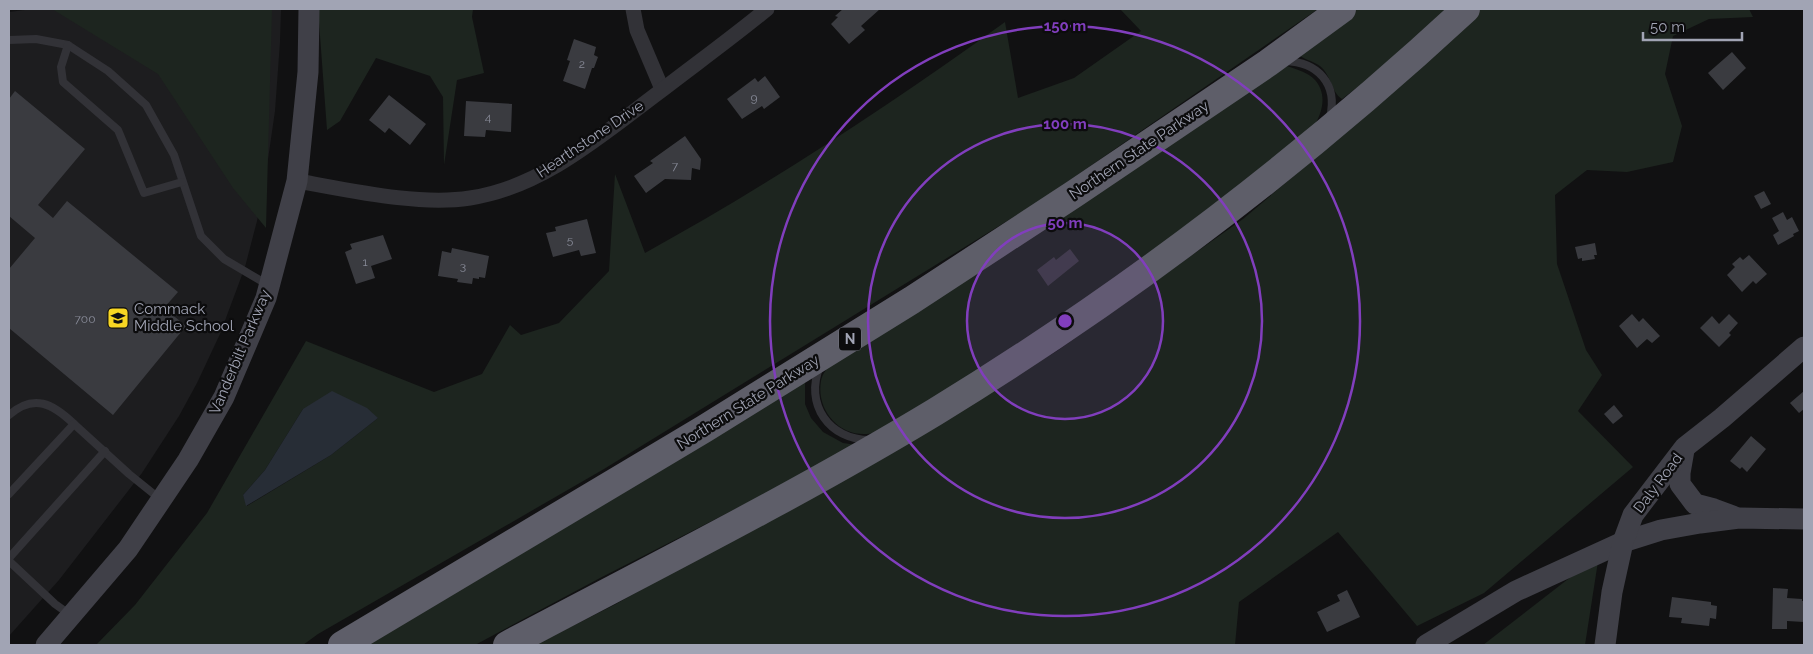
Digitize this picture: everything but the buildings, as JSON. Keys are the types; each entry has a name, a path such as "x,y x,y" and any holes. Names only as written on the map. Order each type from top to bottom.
{"highway":[{"name":"Northern State Parkway","path":"342,645 712,424 1032,222 1268,63 1342,9"},
{"path":"507,645 770,506 888,440 1018,359 1135,278 1222,214 1324,133 1466,9"}],"main road":[{"name":"Vanderbilt Parkway","path":"46,645 128,549 188,460 224,397 266,298 297,181 308,72 309,9"},
{"name":"Daly Road","path":"1605,645 1612,592 1623,542 1633,515 1685,447 1722,418 1804,347"},
{"path":"1685,447 1680,484 1695,504 1739,518"},
{"path":"1426,645 1516,591 1623,542 1661,530 1739,518 1804,519"}],"street":[{"path":"633,9 637,30 662,89"},
{"name":"Hearthstone Drive","path":"297,181 377,195 434,200 469,198 504,190 541,175 584,147 767,9"}],"lane":[{"path":"10,42 36,39 68,45 108,70 146,105 174,155 201,236 224,259 270,286"},
{"path":"68,45 61,67 63,82 118,130 144,193 182,182"},
{"path":"1268,63 1282,61 1298,62 1320,73 1329,88 1332,103 1330,120 1324,133"},
{"path":"829,351 821,364 815,383 816,402 820,411 831,425 846,436 864,440 888,440"},
{"path":"9,415 16,408 27,404 45,403 63,414 128,474 161,500"},
{"path":"9,494 74,424"},
{"path":"71,616 55,604 9,560 105,451"}],"shaded area":[{"name":"Commack Middle School","path":"32,9 281,9 280,42 275,111 264,187 245,267 220,334 179,416 142,473 59,580 9,636 9,12"},
{"path":"52,9 272,9 266,228 233,188 158,74"},
{"path":"318,9 473,9 472,17 484,73 457,80 444,165 443,97 430,76 376,58 340,121 327,130"},
{"path":"1120,9 1318,9 1038,202 604,469 318,634 303,645 96,645 135,605 207,513 306,341 434,392 482,374 510,325 521,335 559,323 609,271 615,174 645,253 692,227 829,143 1005,22 1018,98 1074,78 1141,31","holes":["303,409 378,418 331,455 247,506 243,495 265,470"]},
{"path":"1347,9 1448,9 1389,63 1342,99 1338,96 1327,74 1320,66 1295,53"},
{"path":"1481,9 1749,9 1753,17 1709,19 1673,36 1665,74 1682,126 1673,162 1627,172 1587,170 1555,195 1557,264 1586,350 1602,375 1578,411 1633,467 1484,593 1417,626 1338,532 1239,602 1235,645 535,645 616,604 946,417 1057,351 1243,219 1362,118"},
{"path":"1287,66 1309,75 1319,86 1322,98 1321,111 1313,128 1084,304 886,428 869,434 856,433 838,425 831,419 822,401 820,391 825,371 832,361"},
{"path":"802,380 805,383 805,404 811,418 823,432 843,443 857,445 853,449 600,578 475,645 356,645"},
{"path":"332,391 367,408 378,418 331,455 246,506 243,495 265,470 303,409"},
{"path":"1599,555 1585,645 1483,645"}],"place":[{"name":"Commack Middle School","path":"118,318"}]}
